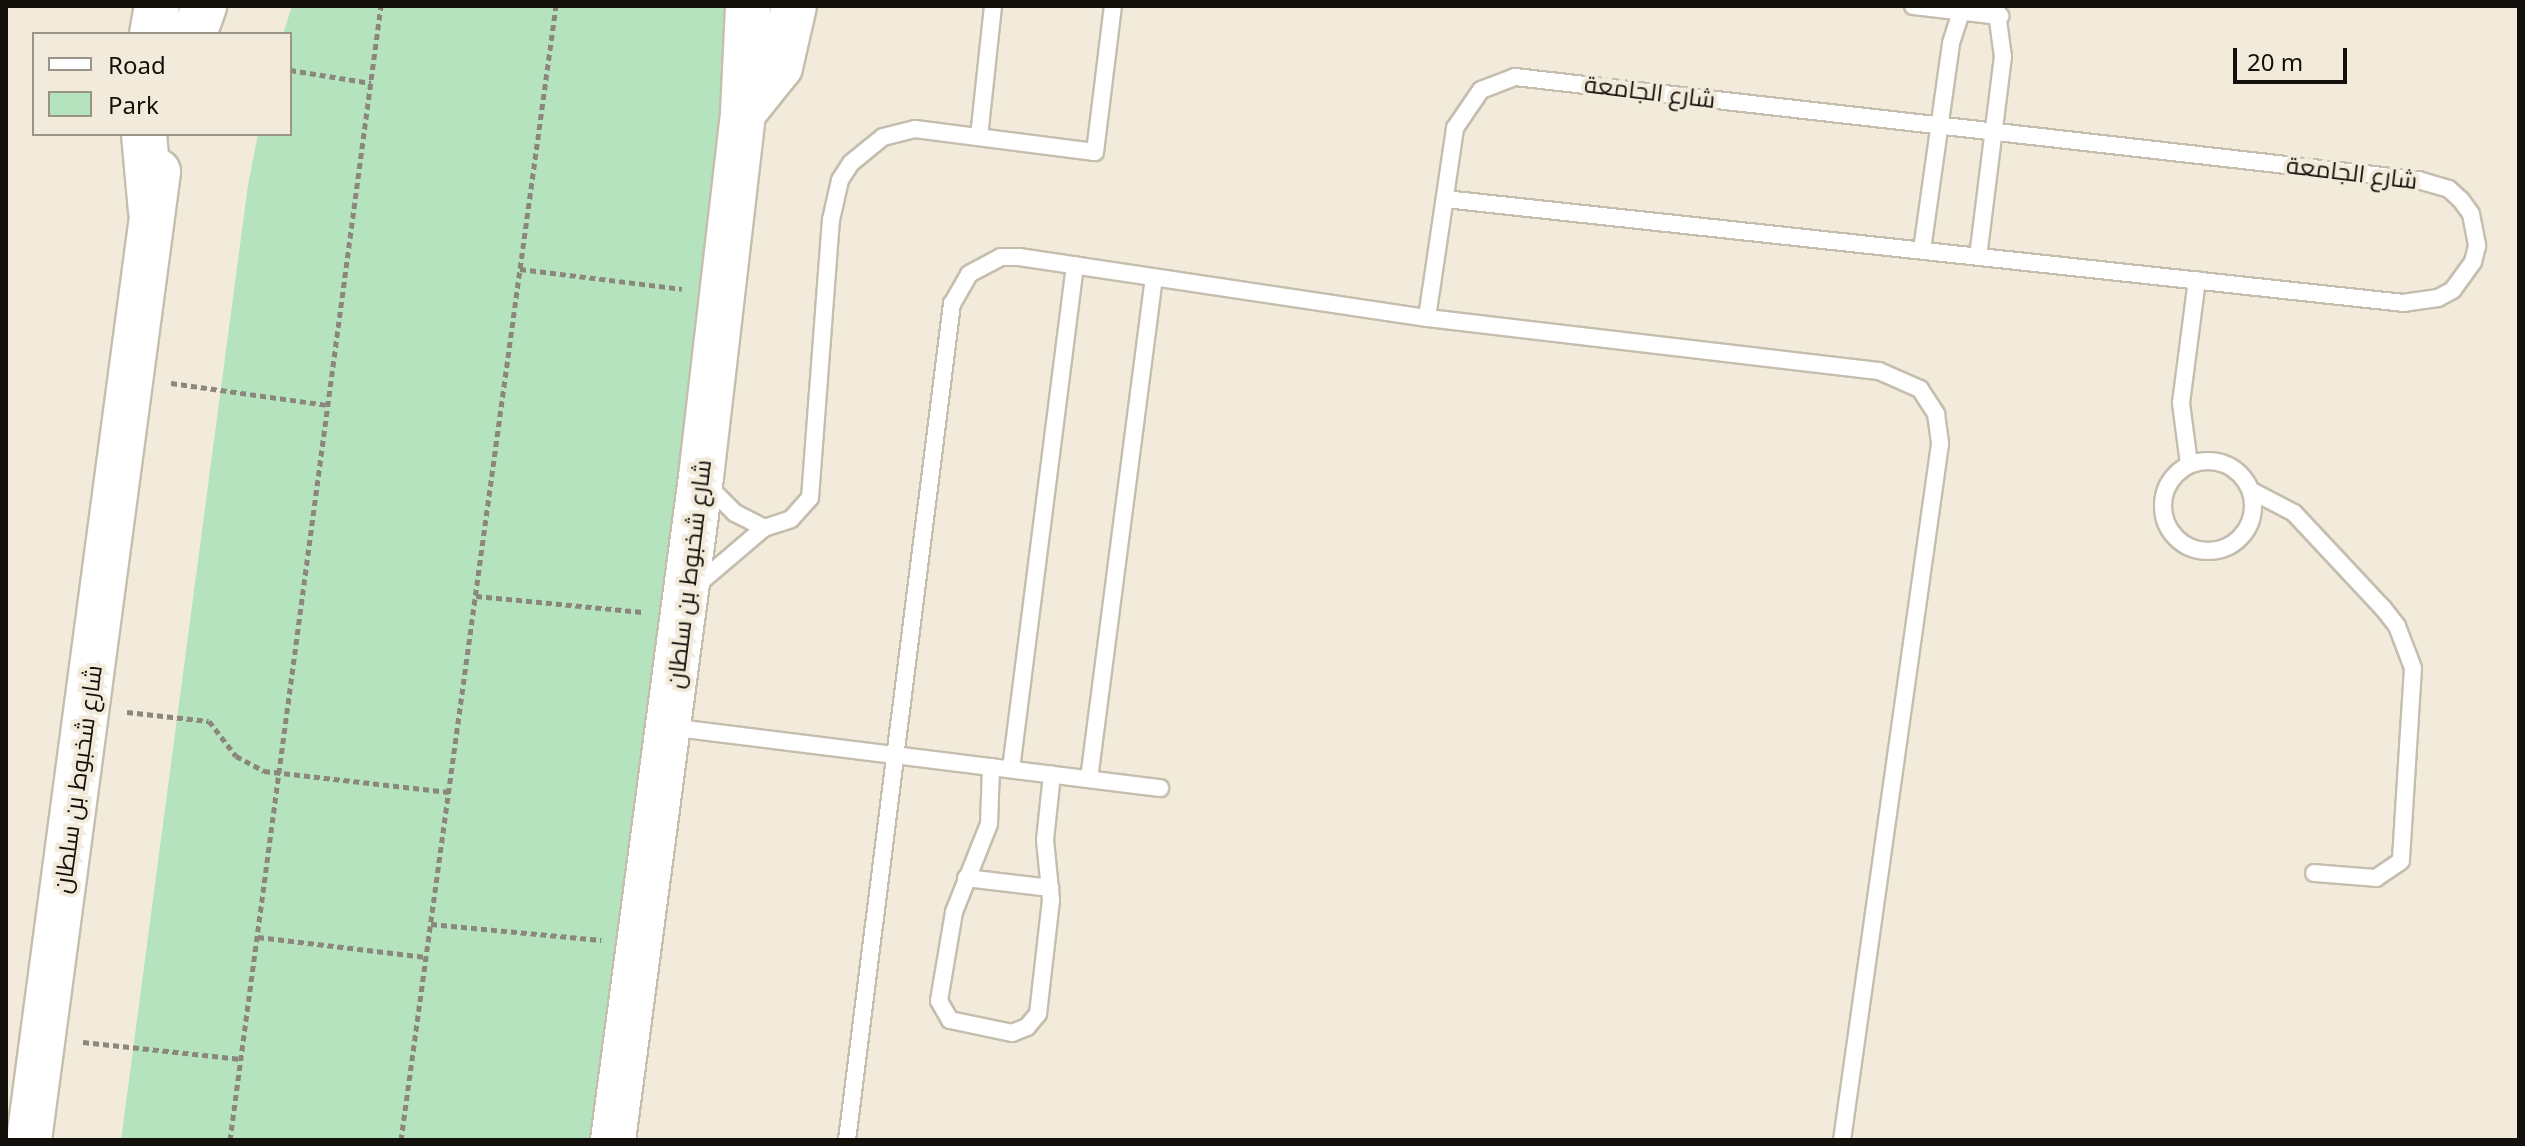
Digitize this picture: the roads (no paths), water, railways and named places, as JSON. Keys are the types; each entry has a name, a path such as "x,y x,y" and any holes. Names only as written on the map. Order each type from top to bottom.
{"main road":[{"path":"152,32 157,6"},
{"path":"195,32 204,6"},
{"name":"شارع شخبوط بن سلطان","path":"613,1140 701,477 743,113 748,6"},
{"path":"743,113 780,67 794,6"},
{"path":"144,136 151,211"},
{"name":"شارع شخبوط بن سلطان","path":"26,1113 43,1037 151,211 166,136"}],"lane":[{"path":"979,137 993,6"},
{"path":"683,607 764,528 803,510 814,482 831,220 840,180 865,149 902,131 1095,152 1113,6"},
{"path":"1913,6 1998,11 2004,43 1978,257"},
{"path":"1922,250 1939,125 1961,9"},
{"name":"شارع الجامعة","path":"1427,318 1445,199 1461,114 1481,90 1515,77 2434,182 2461,200 2476,229 2473,262 2465,277 2453,290 2421,301 1445,199"},
{"path":"847,1140 958,287 969,274 1001,257 1075,265 1427,318 1879,371 1908,380 1929,401 1940,444 1842,1140"},
{"path":"1011,769 1075,265"},
{"path":"1089,779 1154,277"},
{"path":"2189,464 2181,403 2197,280"},
{"path":"2219,461 2244,477 2252,491 2251,523 2242,537 2214,551 2183,544 2164,519 2163,502 2176,473 2189,464 2219,461"},
{"path":"701,477 735,513 764,528"},
{"path":"2252,491 2294,513 2383,608 2397,626 2413,668 2401,861 2376,878 2314,873"},
{"path":"667,727 1160,788"},
{"path":"991,767 987,833 954,912 941,1009 957,1023 1012,1033 1027,1027 1038,1014 1050,888 1045,840 1052,774"},
{"path":"966,878 1050,888"}]}
